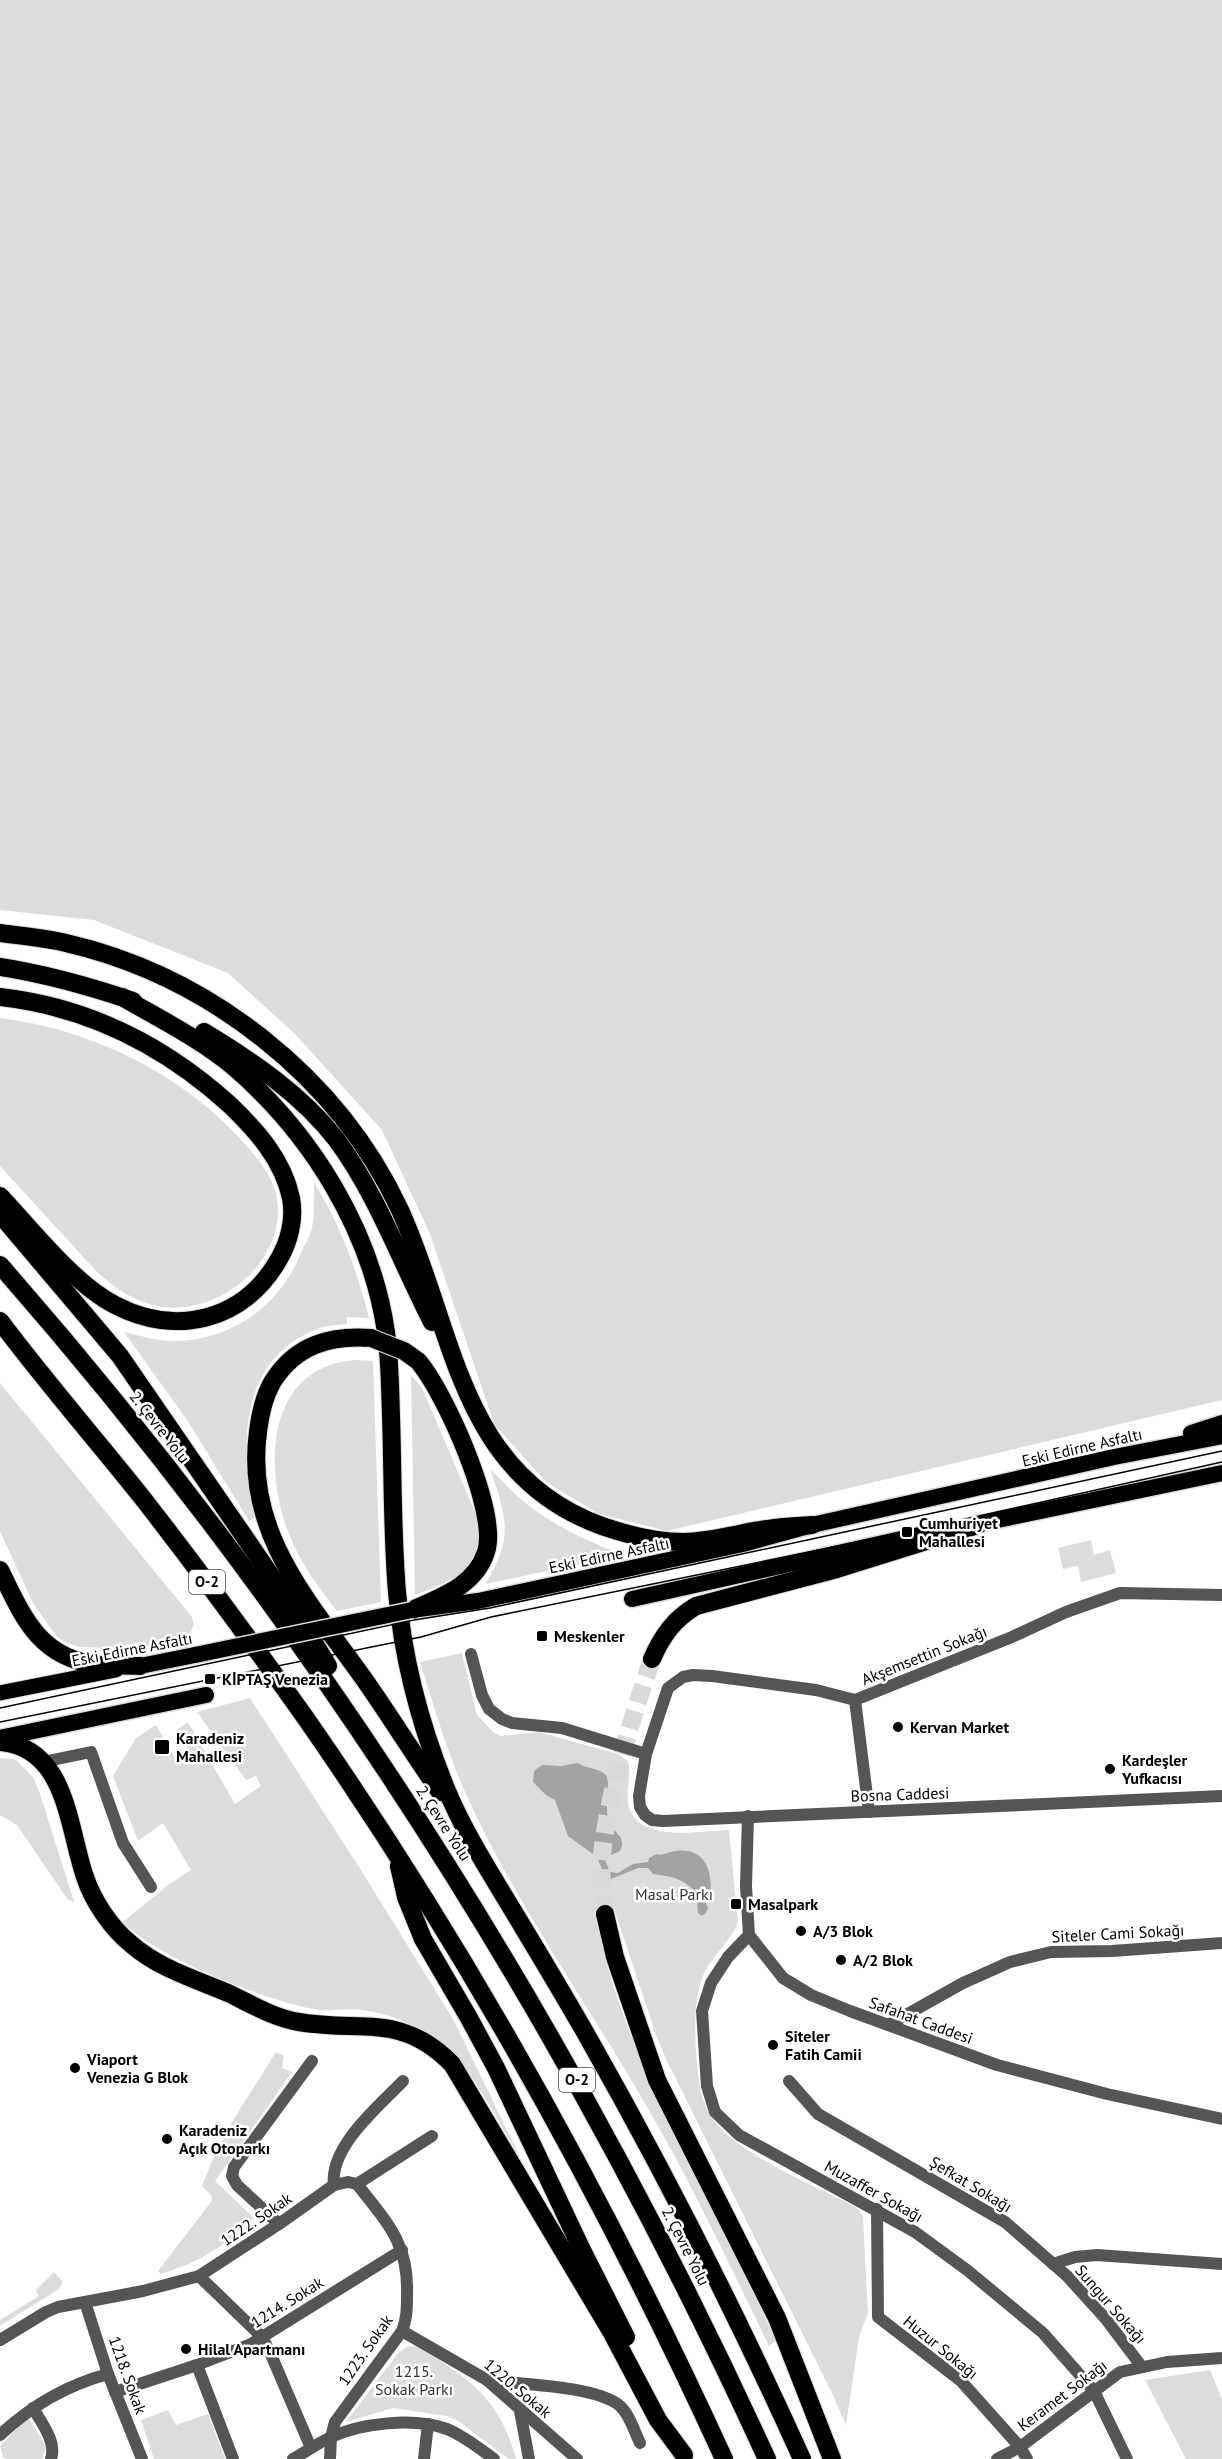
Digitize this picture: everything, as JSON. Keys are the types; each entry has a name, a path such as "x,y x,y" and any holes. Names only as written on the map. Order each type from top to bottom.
{"highway":[{"path":"0,933 65,943 140,966 186,988 232,1015 309,1080 351,1130 375,1166 399,1209 424,1270 459,1375"},
{"path":"0,967 42,973 87,984 156,1008 212,1036 279,1083 309,1109 336,1140 367,1188 459,1375 474,1411 512,1466 536,1490 556,1503 603,1526 643,1538 681,1542 721,1538 767,1529 812,1525"},
{"path":"122,997 211,1050 234,1068 278,1110 302,1138 324,1171 348,1214 360,1242 372,1275 386,1336 395,1559 402,1638 422,1722 462,1823"},
{"path":"0,998 41,1003 89,1018 145,1042 183,1066 260,1135 285,1178 292,1213 284,1250 259,1289 240,1303 217,1314 192,1321 168,1321 129,1312 94,1293 0,1196"},
{"path":"0,1214 120,1356 187,1451 306,1628 337,1682 353,1719"},
{"name":"2. Çevre Yolu","path":"0,1265 185,1490 353,1719 493,1937 583,2090 686,2288 767,2459"},
{"name":"O-2","path":"1,1322 210,1586 308,1721 396,1853 556,2121 621,2244 724,2459"},
{"path":"412,1610 452,1592 470,1578 486,1552 489,1533 487,1515 475,1476 446,1406 430,1375 418,1361 404,1351 371,1338 349,1337 311,1346 294,1356 281,1370 269,1387 260,1415 256,1445 260,1497 264,1520 273,1544 288,1572 462,1823 566,1999 649,2145 747,2339 802,2459"},
{"path":"1114,1457 1222,1423"},
{"name":"Eski Edirne Asfaltı","path":"140,1666 412,1610 438,1608 520,1592 743,1544 812,1525 1114,1457 1222,1436"},
{"path":"632,1599 877,1544 1222,1473"},
{"path":"652,1659 660,1641 672,1625 696,1606 848,1566 978,1525"},
{"path":"0,1570 28,1625 48,1646 69,1658 99,1665 140,1666"},
{"path":"0,1740 206,1695"},
{"path":"0,1740 25,1747 43,1762 61,1791 90,1889 119,1934 148,1958 286,2020 315,2024 386,2027 408,2033 439,2051 452,2064 612,2333 658,2420 685,2457"},
{"path":"396,1853 405,1897 423,1940 470,2018 496,2068 582,2250 685,2457"},
{"path":"604,1914 615,1957 657,2080 777,2318 832,2459"}],"main road":[{"name":"Eski Edirne Asfaltı","path":"0,1693 140,1666"}],"street":[{"name":"Akşemsettin Sokağı","path":"646,1754 668,1688 683,1677 712,1676 816,1690 855,1700 1012,1637 1066,1612 1120,1593 1222,1595"},
{"path":"471,1654 482,1695 489,1710 502,1719 512,1723 562,1728 646,1754"},
{"path":"855,1700 869,1812"},
{"path":"43,1762 90,1752 123,1843 151,1887"},
{"name":"Bosna Caddesi","path":"646,1754 639,1796 640,1807 652,1820 663,1821 1222,1796"},
{"path":"748,1816 746,1886 749,1935"},
{"name":"Safahat Caddesi","path":"749,1935 783,1978 811,1995 888,2025 997,2065 1107,2094 1220,2115"},
{"name":"Muzaffer Sokağı","path":"749,1935 728,1957 711,1983 702,2011 707,2086 715,2112 739,2135 877,2209 915,2232 967,2270 1043,2333 1094,2391 1127,2459"},
{"name":"Siteler Cami Sokağı","path":"888,2025 963,1983 1020,1959 1051,1952 1112,1951 1222,1943"},
{"path":"279,2224 237,2185 232,2176 234,2167 312,2061"},
{"path":"403,2081 351,2138 335,2162 334,2185 348,2182 357,2184 432,2136"},
{"name":"Şefkat Sokağı","path":"789,2081 818,2114 1005,2222 1053,2264"},
{"name":"1223. Sokak","path":"330,2459 331,2437 335,2422 402,2331 406,2322 407,2285 402,2250 394,2231 357,2184"},
{"name":"1222. Sokak","path":"0,2340 46,2312 199,2276 334,2185"},
{"name":"Huzur Sokağı","path":"877,2209 878,2317 961,2381 1020,2447 1027,2459"},
{"name":"1214. Sokak","path":"115,2392 236,2351 402,2250"},
{"path":"1053,2264 1075,2257 1097,2255 1222,2264"},
{"name":"Sungur Sokağı","path":"1053,2264 1105,2318 1142,2367"},
{"path":"199,2276 262,2337 311,2448"},
{"name":"1218. Sokak","path":"85,2302 108,2374 142,2459"},
{"name":"1220. Sokak","path":"402,2331 487,2380 577,2459"},
{"name":"Keramet Sokağı","path":"997,2459 1020,2447 1120,2372 1167,2362 1222,2358"},
{"path":"197,2365 233,2459"},
{"path":"0,2435 33,2408 65,2388 108,2374"},
{"path":"487,2380 588,2392 612,2401 620,2406 628,2416 640,2443"},
{"path":"33,2408 51,2441 53,2454 51,2459"},
{"path":"520,2411 529,2459"},
{"path":"293,2459 331,2437 389,2422 428,2424 448,2429 494,2459"},
{"path":"424,2459 428,2424"}],"green space":[{"path":"0,0 1222,0 1222,1400 667,1531 599,1514 546,1482 494,1424 430,1234 382,1130 295,1034 228,973 94,920 0,910"},
{"path":"0,1018 68,1033 134,1059 194,1097 221,1119 245,1144 273,1184 277,1199 277,1222 271,1244 259,1264 243,1281 224,1294 202,1303 180,1307 157,1306 132,1297 98,1273 0,1166"},
{"path":"314,1182 347,1248 369,1318 347,1317 347,1324 320,1328 293,1342 273,1360 259,1383 251,1408 247,1435 247,1463 255,1518 249,1521 189,1423 124,1332 164,1341 178,1341 218,1333 236,1326 253,1315 281,1288 292,1272 307,1241 313,1222"},
{"path":"356,1360 373,1361 381,1602 337,1611 310,1574 289,1534 276,1480 275,1452 279,1424 288,1400 304,1380 326,1366"},
{"path":"411,1375 422,1388 480,1524 475,1554 470,1564 443,1584 415,1595"},
{"path":"0,1383 192,1617 194,1624 190,1634 152,1651 144,1642 107,1648 79,1647 64,1642 56,1636 33,1603 0,1531"},
{"path":"490,1469 523,1501 551,1521 586,1540 624,1555 485,1584 500,1554 505,1528 504,1515"},
{"path":"1091,1540 1094,1555 1110,1550 1116,1573 1081,1582 1078,1566 1063,1569 1058,1548"},
{"name":"Masal Parkı","path":"462,1653 477,1715 493,1732 501,1736 539,1732 618,1754 628,1761 628,1803 633,1816 643,1825 655,1830 686,1833 729,1830 738,1922 707,1968 698,1993 695,2036 700,2085 703,2100 710,2115 720,2128 736,2142 776,2167 856,2207 863,2216 868,2313 859,2337 846,2425 667,2061 656,2035 614,1909 595,1911 615,1991 662,2106 776,2341 769,2346 682,2170 627,2074 511,1883 470,1803 455,1769 420,1662"},
{"path":"250,1698 453,2019 525,2167 487,2101 464,2067 441,2043 423,2031 383,2014 357,2009 321,2010 275,1999 246,1989 160,1949 123,1922 168,1885 191,1870 163,1823 138,1841 113,1776 136,1738 156,1725 177,1761 190,1753 177,1730 188,1722 235,1804 261,1786 256,1776 246,1780 197,1712"},
{"path":"0,1758 15,1759 33,1777 74,1902 68,1900 17,1825 0,1815"},
{"path":"276,2052 284,2056 282,2068 292,2072 215,2181 254,2218 233,2237 211,2252 161,2274 158,2271 211,2202 212,2196 202,2186 214,2156 232,2122"},
{"path":"54,2272 63,2282 59,2289 0,2326 0,2320 39,2296 36,2290"},
{"name":"1215. Sokak Parkı","path":"408,2346 427,2352 478,2389 488,2400 504,2426 516,2459 509,2459 457,2420 446,2416 393,2408 346,2422 398,2353"},
{"path":"1210,2370 1222,2399 1222,2459 1186,2459 1145,2380"},
{"path":"168,2410 176,2425 208,2414 225,2459 154,2459 141,2420"},
{"path":"28,2417 46,2447 42,2459 6,2459 3,2457 0,2446"}],"shaded area":[{"path":"578,1763 607,1776 608,1819 622,1841 620,1851 605,1860 610,1872 618,1873 633,1864 648,1862 649,1858 657,1854 663,1855 682,1850 698,1855 708,1868 710,1876 710,1896 705,1901 708,1908 705,1914 702,1916 698,1913 696,1892 681,1881 653,1874 648,1868 638,1868 611,1879 604,1874 597,1857 568,1836 555,1800 546,1795 533,1782 534,1771 542,1765 561,1766"}],"tunnel":[{"path":"605,1914 601,1862 605,1830 615,1780 652,1659"}],"tram line":[{"path":"0,1708 414,1620 490,1608 1222,1451"},
{"path":"0,1722 421,1637 491,1617 907,1532 1222,1462"}],"place":[{"name":"Cumhuriyet Mahallesi","path":"907,1532"},
{"name":"Meskenler","path":"542,1636"},
{"name":"KİPTAŞ Venezia","path":"210,1679"},
{"name":"Kervan Market","path":"898,1727"},
{"name":"Karadeniz Mahallesi","path":"162,1747"},
{"name":"Kardeşler Yufkacısı","path":"1110,1769"},
{"name":"Masalpark","path":"736,1904"},
{"name":"A/3 Blok","path":"801,1931"},
{"name":"A/2 Blok","path":"841,1960"},
{"name":"Siteler Fatih Camii","path":"773,2045"},
{"name":"Viaport Venezia G Blok","path":"75,2068"},
{"name":"Karadeniz Açık Otoparkı","path":"167,2139"},
{"name":"Hilal Apartmanı","path":"186,2349"}]}
